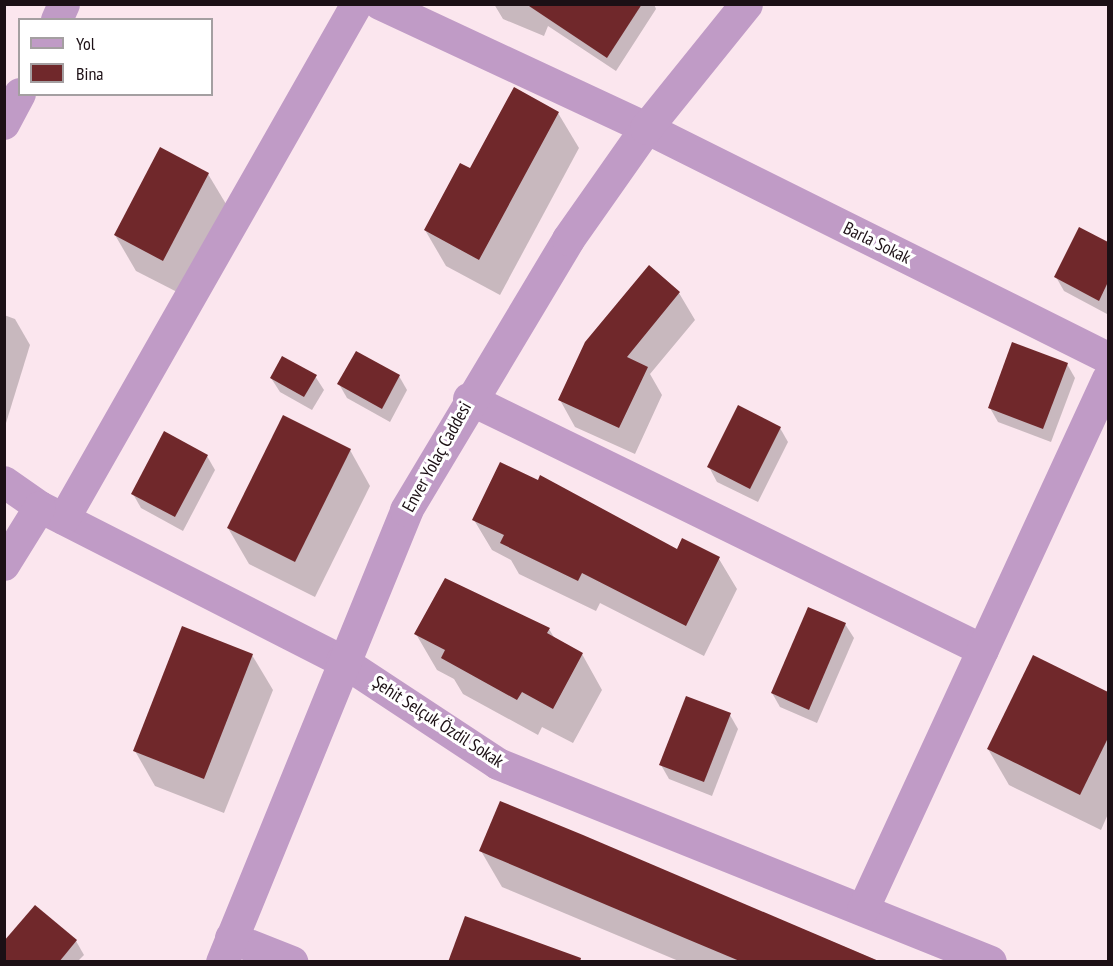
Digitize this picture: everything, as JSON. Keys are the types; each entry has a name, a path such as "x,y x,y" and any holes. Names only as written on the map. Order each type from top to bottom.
{"street":[{"path":"58,18 64,4"},
{"path":"4,565 52,513 357,4"},
{"name":"Barla Sokak","path":"380,4 646,128 1108,358"},
{"name":"Enver Yolaç Caddesi","path":"226,950 342,661 406,510 469,399 568,239 646,128 746,4"},
{"path":"4,124 19,96"},
{"path":"863,910 1108,379"},
{"path":"469,399 983,650"},
{"name":"Şehit Selçuk Özdil Sokak","path":"4,482 52,513 342,661 498,764 991,962"},
{"path":"226,950 292,962"}],"building":[{"path":"526,4 642,4 607,58"},
{"path":"514,87 559,112 479,260 424,230 460,163 470,168"},
{"path":"160,147 209,173 163,261 114,235"},
{"path":"1079,227 1108,242 1108,282 1099,301 1054,277"},
{"path":"649,265 680,292 627,357 648,367 619,428 558,400 585,342"},
{"path":"1012,342 1068,363 1043,429 988,408"},
{"path":"356,351 400,375 382,409 337,384"},
{"path":"282,356 317,375 304,397 270,378"},
{"path":"738,405 781,427 750,489 707,467"},
{"path":"283,415 351,449 295,562 227,528"},
{"path":"164,431 208,455 175,517 131,494"},
{"path":"500,462 538,480 540,475 677,549 682,538 720,557 686,626 582,573 578,581 500,543 504,535 472,520"},
{"path":"445,578 550,628 547,633 583,653 553,709 522,692 517,700 441,658 445,650 414,634"},
{"path":"808,607 846,623 809,710 771,693"},
{"path":"182,626 253,654 204,779 133,751"},
{"path":"1033,655 1108,692 1108,738 1080,795 987,749"},
{"path":"686,696 731,713 704,782 659,765"},
{"path":"500,801 881,962 742,962 687,939 479,851"},
{"path":"35,905 77,940 59,962 4,962 4,941"},
{"path":"465,916 581,958 580,962 448,962"}]}
